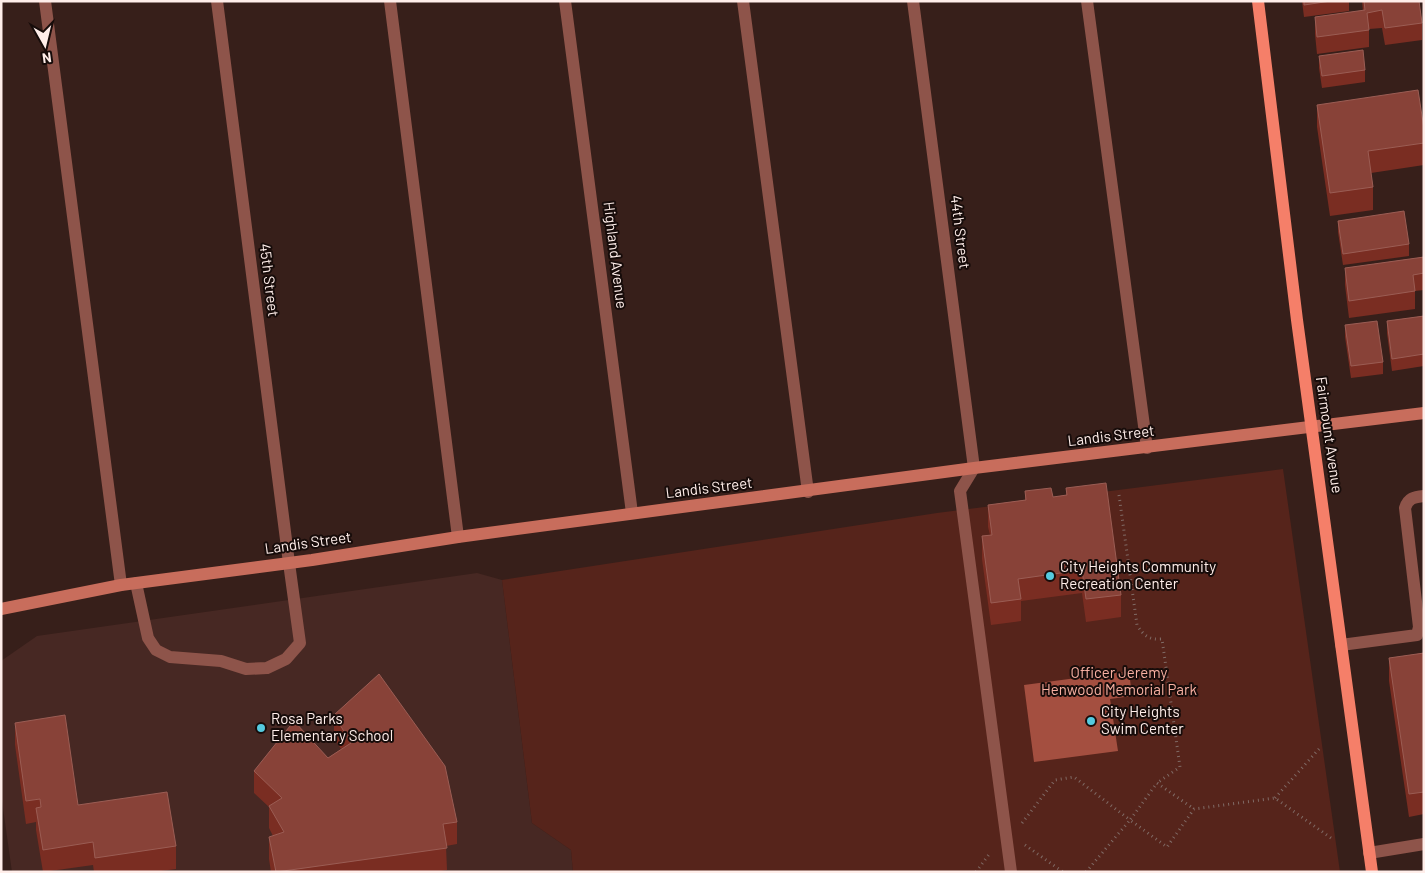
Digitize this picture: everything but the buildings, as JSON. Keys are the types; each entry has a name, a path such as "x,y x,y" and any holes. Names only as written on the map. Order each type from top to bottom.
{"main road":[{"name":"Fairmount Avenue","path":"1258,1 1372,872"}],"street":[{"path":"45,1 121,585"},
{"name":"45th Street","path":"136,583 148,638 156,650 170,657 221,661 246,668 268,668 286,659 300,643 217,1"},
{"path":"390,1 458,537"},
{"name":"Highland Avenue","path":"565,1 632,514"},
{"path":"743,1 808,492"},
{"name":"44th Street","path":"913,1 974,468"},
{"path":"1087,1 1147,448"},
{"name":"Landis Street","path":"1,609 121,585 289,563 458,537 808,492 974,468 1147,448 1312,425 1424,413"},
{"path":"974,468 960,491 1008,834 1011,872"},
{"path":"1341,645 1417,634 1420,627 1405,508 1407,502 1412,497 1424,496"},
{"path":"1369,852 1424,844"}],"path":[{"path":"1086,872 1130,820 1157,783 1180,767 1162,639 1152,640 1142,633 1137,625 1119,496"},
{"path":"1157,783 1194,809 1275,798 1319,749"},
{"path":"1063,872 1008,834 1055,780 1074,778 1167,847 1194,809"},
{"path":"1275,798 1331,838"}],"shaded area":[{"name":"Rosa Parks Elementary School","path":"477,573 502,580 532,823 571,850 573,872 12,872 1,794 1,661 37,636"},
{"path":"1129,671 1132,696 1110,699 1118,751 1034,762 1024,685"}],"green space":[{"name":"Officer Jeremy Henwood Memorial Park","path":"1283,469 1340,872 573,872 571,850 532,823 502,580 937,513"}],"place":[{"name":"City Heights Community Recreation Center","path":"1050,576"},
{"name":"City Heights Swim Center","path":"1091,721"},
{"name":"Rosa Parks Elementary School","path":"261,728"}]}
